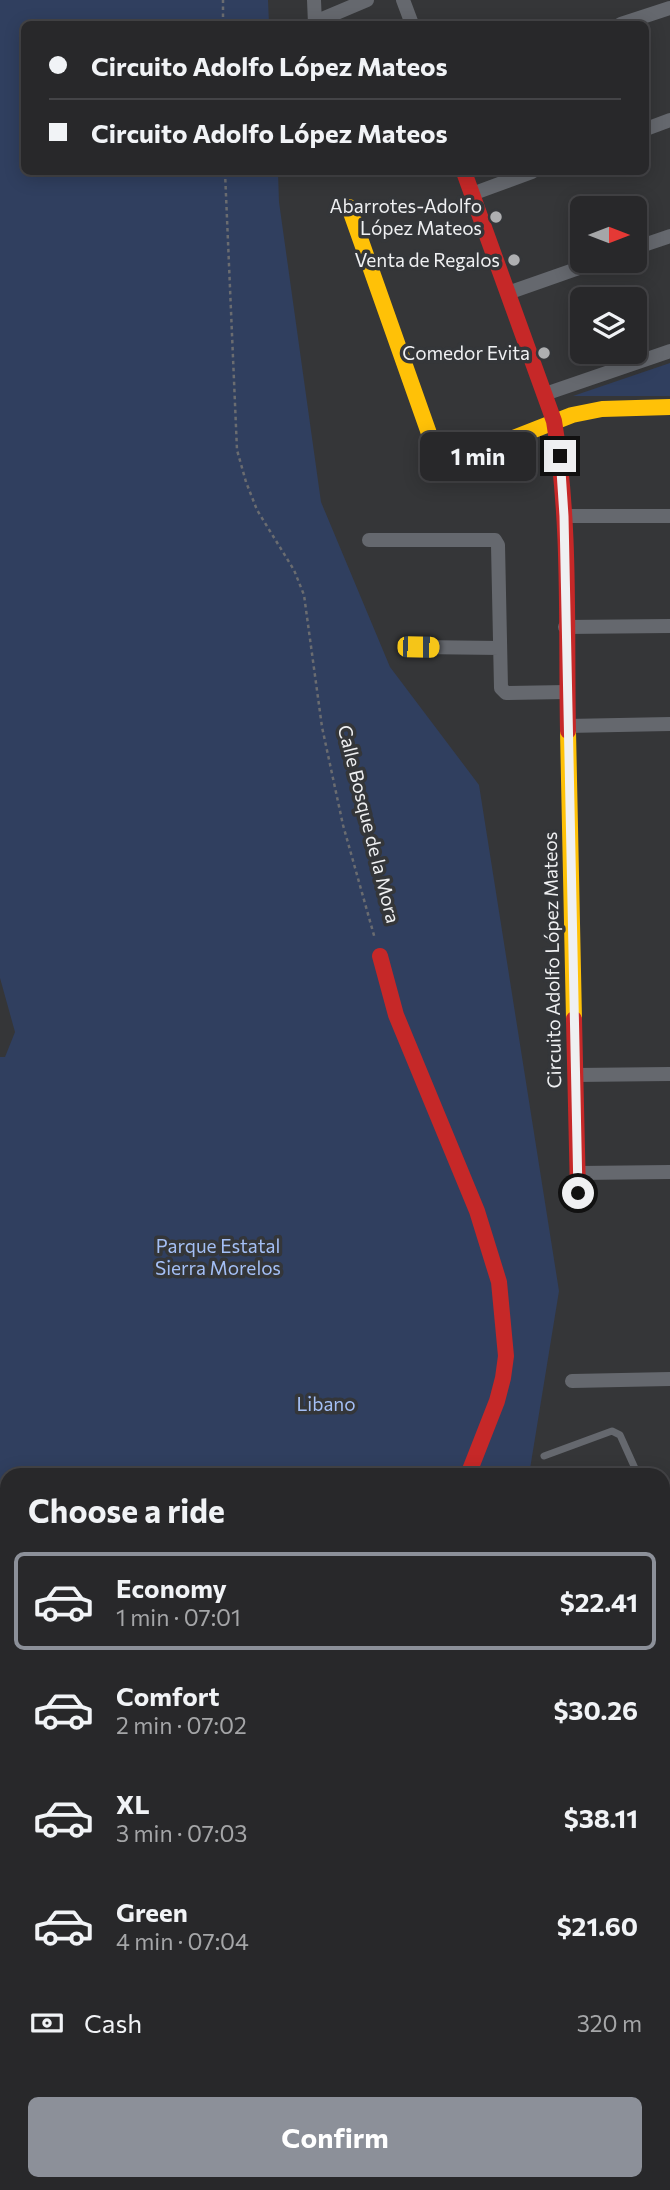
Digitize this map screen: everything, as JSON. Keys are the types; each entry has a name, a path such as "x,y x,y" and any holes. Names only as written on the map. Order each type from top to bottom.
{"main road":[{"name":"Circuito Adolfo López Mateos","path":"465,175 545,394 554,421 560,456 564,516 578,1193"},
{"path":"349,206 440,460 450,463 554,421 601,409 670,407"},
{"path":"380,956 396,1015 477,1211 499,1282 506,1356 503,1378 471,1468"}],"street":[{"path":"314,0 315,21"},
{"path":"320,21 367,0"},
{"path":"403,0 411,21"},
{"path":"630,21 670,8"},
{"path":"649,129 670,121"},
{"path":"472,194 524,175"},
{"path":"648,244 670,236"},
{"path":"508,293 570,271"},
{"path":"545,394 670,351"},
{"path":"564,516 670,516"},
{"path":"369,540 495,540 498,545 500,684 506,693 566,692"},
{"path":"565,627 670,626"},
{"path":"418,647 500,648"},
{"path":"567,726 670,724"},
{"path":"575,1074 670,1074"},
{"path":"579,1174 670,1172"},
{"path":"572,1381 670,1379"}],"lane":[{"path":"544,1456 612,1431 620,1435 635,1468"}],"path":[{"path":"223,0 223,21"},
{"name":"Calle Bosque de la Mora","path":"225,175 237,450 257,510 294,569 304,595 322,727 343,825 380,956"}],"green space":[{"name":"Parque Estatal Sierra Morelos","path":"0,0 268,0 269,21 21,21 21,175 278,175 279,202 321,502 390,667 479,785 559,1291 530,1468 0,1468 0,1057 5,1057 15,1032 0,978"},
{"path":"670,363 670,396 573,396"}],"traffic: slow":[{"path":"349,207 437,456 450,463 572,415 602,409 670,407"},
{"path":"568,731 574,1019"}],"traffic: jam":[{"path":"465,175 554,421 565,537 568,731"},
{"path":"380,956 396,1015 477,1211 499,1282 506,1356 503,1378 497,1401 471,1468"},
{"path":"574,1019 578,1193"}],"place":[{"name":"Abarrotes-Adolfo López Mateos","path":"496,217"},
{"name":"Venta de Regalos","path":"514,260"},
{"name":"Comedor Evita","path":"544,353"}],"route":[{"path":"560,456 564,516 578,1193"}],"park label":[{"name":"Libano","path":"326,1404"}]}
